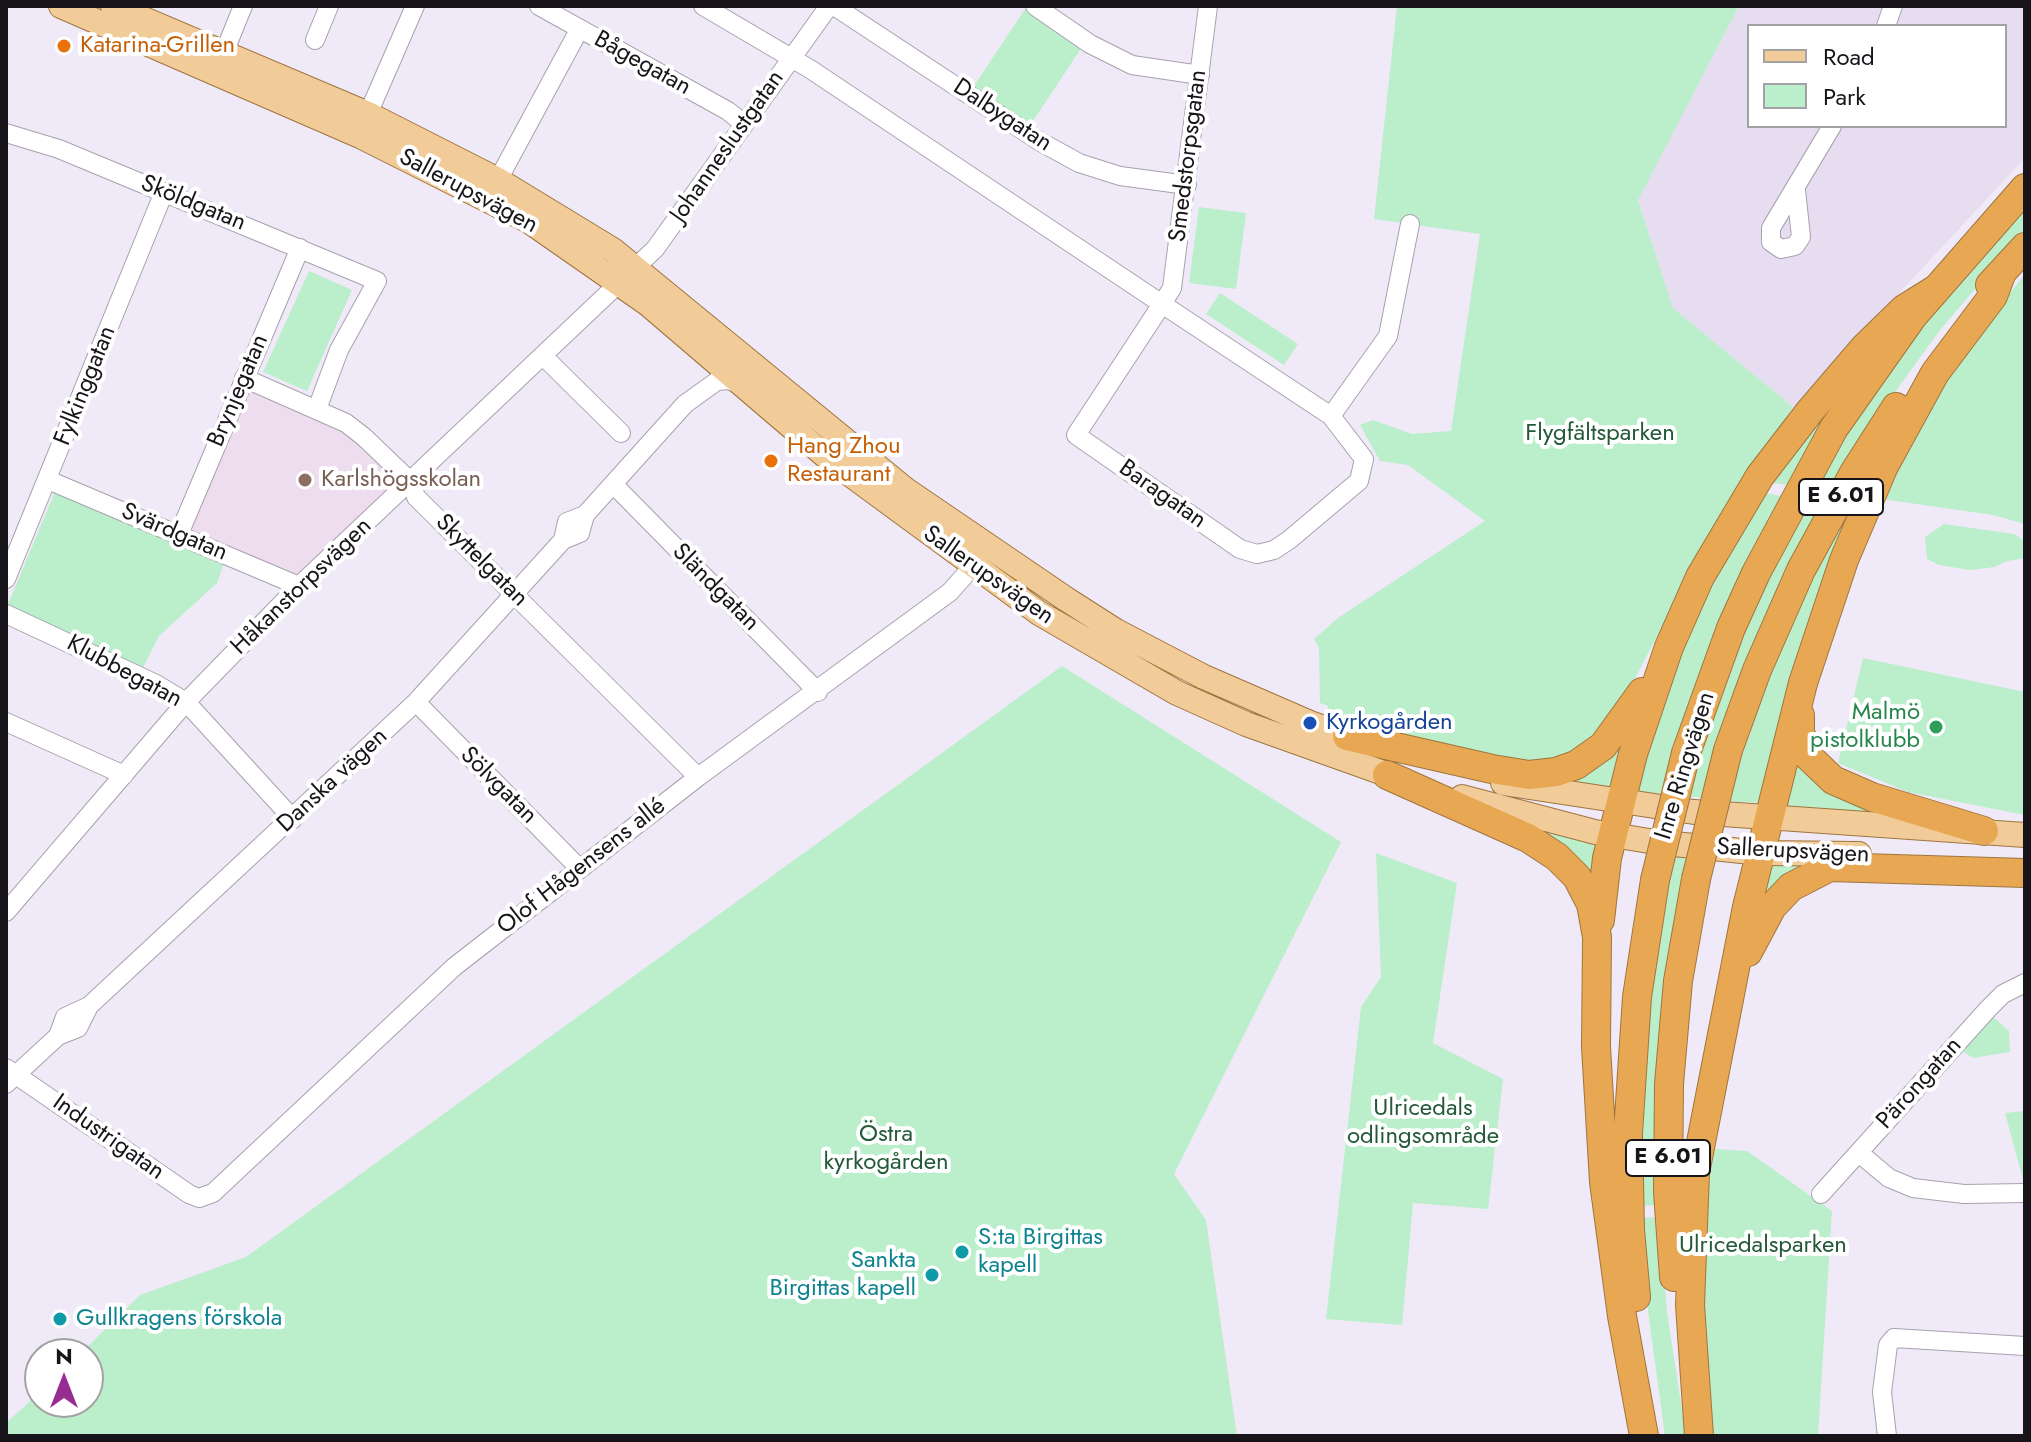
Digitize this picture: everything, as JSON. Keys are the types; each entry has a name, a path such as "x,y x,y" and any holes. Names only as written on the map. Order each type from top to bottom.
{"highway":[{"name":"Inre Ringvägen","path":"1656,1436 1633,1266 1628,1133 1636,1012 1655,880 1686,753 1731,628 1800,486 1870,376 1936,289 2025,188"},
{"name":"Inre Ringvägen","path":"1698,1436 1671,1247 1668,1148 1678,981 1696,879 1728,750 1777,620 1855,471 1938,348 2025,247"},
{"path":"1698,1436 1690,1305 1693,1198 1708,1095 1761,853 1803,683 1840,572 1884,466 1935,373 1993,296 2002,272"},
{"path":"1347,736 1529,775 1556,772 1584,760 1614,735 1669,647 1718,543 1778,451 1864,348 1904,309 1936,289"},
{"path":"1597,969 1603,876 1612,835 1669,647"},
{"path":"1803,683 1800,732 1808,756 1823,772 1872,797 1984,831"},
{"path":"1387,775 1528,838 1567,867 1585,889 1591,904 1597,937 1596,1059 1605,1194 1622,1316 1644,1436"},
{"path":"1729,997 1757,930 1772,907 1791,887 1830,867 2025,873"}],"main road":[{"name":"Sallerupsvägen","path":"61,6 360,136 628,275 713,359 828,458 972,567 1039,613 1177,693 1246,724 1387,775 1509,811 1612,835 1761,853 2025,863"},
{"name":"Sallerupsvägen","path":"113,6 368,114 498,180 817,416 906,490 1116,631 1204,677 1347,736 1490,780 1621,803 1769,819 2025,835"},
{"path":"713,359 728,358 790,404 817,416"}],"street":[{"path":"224,53 243,6"},
{"path":"315,40 329,6"},
{"path":"368,114 415,6"},
{"name":"Bågegatan","path":"539,6 728,111 744,124"},
{"path":"703,6 791,58 1331,416 1388,336 1410,224"},
{"name":"Johanneslustgatan","path":"628,275 655,249 831,6"},
{"name":"Dalbygatan","path":"831,6 1039,141 1079,163 1120,176 1187,185"},
{"path":"1035,6 1090,44 1132,65 1200,75"},
{"name":"Smedstorpsgatan","path":"1162,304 1172,288 1208,6"},
{"path":"498,180 579,30"},
{"path":"1796,190 1831,128"},
{"name":"Sköldgatan","path":"6,133 59,149 377,281 339,350 317,409"},
{"name":"Fylkinggatan","path":"6,579 164,192"},
{"name":"Brynjegatan","path":"179,534 300,248"},
{"name":"Håkanstorpsvägen","path":"6,912 186,702 299,586 628,275"},
{"name":"Baragatan","path":"1162,304 1076,435 1240,549 1257,554 1274,550 1359,481 1364,459 1331,416"},
{"path":"543,356 621,433"},
{"name":"Danska vägen","path":"9,1076 58,1036 78,1028 89,1006 416,702 563,540 580,533 585,515 685,404 713,359"},
{"name":"Skyttelgatan","path":"244,378 317,409 355,430 411,482 416,497 698,777"},
{"name":"Danska vägen","path":"685,404 717,381 728,380 744,386"},
{"name":"Svärdgatan","path":"48,480 299,586"},
{"name":"Sländgatan","path":"613,484 818,692"},
{"name":"Olof Hågensens allé","path":"213,1193 454,967 698,777 818,692 950,592 972,567"},
{"name":"Klubbegatan","path":"6,614 156,684 186,702 293,819"},
{"name":"Sölvgatan","path":"416,702 580,869"},
{"path":"6,722 124,775"},
{"name":"Pärongatan","path":"1821,1194 1988,1009 2003,994 2025,983"},
{"name":"Industrigatan","path":"9,1076 189,1194 199,1198 213,1193"},
{"path":"1859,1153 1889,1178 1913,1188 1964,1194 2025,1193"},
{"path":"1887,1436 1882,1392 1888,1345 1894,1338 2025,1346"}],"shaded area":[{"path":"1739,6 2025,6 2025,158 1793,407 1673,308 1638,199"},
{"name":"Karlshögsskolan","path":"251,390 346,433 397,475 397,484 301,574 292,575 194,534 192,527"}],"green space":[{"name":"Flygfältsparken","path":"1397,6 1739,6 1638,200 1673,308 1793,407 1721,516 1635,678 1594,740 1576,754 1535,766 1399,737 1327,710 1328,706 1320,703 1319,648 1314,639 1338,618 1485,521 1408,465 1380,461 1360,425 1373,420 1412,434 1451,431 1480,234 1374,219"},
{"path":"1025,9 1082,47 1029,127 972,89"},
{"path":"2025,201 2025,231 1940,330 1880,413 1832,491 1811,488 1890,362"},
{"path":"1199,207 1246,213 1236,289 1189,283"},
{"path":"309,271 352,290 307,391 263,372"},
{"path":"2025,274 2025,524 1993,515 1882,499 1950,369"},
{"path":"1220,293 1298,344 1284,365 1206,314"},
{"path":"1874,345 1789,485 1763,482"},
{"path":"1885,444 1762,803 1727,801 1775,658 1820,560"},
{"path":"57,487 224,563 217,583 159,636 141,672 6,609"},
{"path":"1764,493 1783,496 1663,794 1632,791 1683,633"},
{"path":"1804,501 1827,504 1704,798 1684,796 1729,660"},
{"path":"1944,524 2014,534 2025,541 2025,558 1970,570 1939,565 1927,559 1925,537"},
{"name":"Malmö pistolklubb","path":"1863,658 2025,692 2025,815 1908,792 1838,763"},
{"name":"Östra kyrkogården","path":"1062,666 1341,842 1174,1174 1206,1220 1237,1436 6,1436 6,1423 24,1407 24,1418 104,1418 104,1338 96,1338 140,1295 246,1257"},
{"path":"1641,710 1617,792 1555,777"},
{"path":"1798,748 1912,814 1782,808"},
{"path":"1522,827 1604,846 1595,896"},
{"name":"Ulricedals odlingsområde","path":"1376,853 1457,883 1433,1043 1503,1079 1488,1209 1413,1203 1402,1325 1326,1319 1361,1007 1381,977"},
{"path":"1672,853 1692,855 1660,1205 1640,1206 1644,1027"},
{"path":"1826,862 1752,927 1766,863"},
{"path":"1992,1016 2009,1031 2010,1052 1973,1058 1961,1050"},
{"path":"2025,1111 2025,1187 2005,1113"},
{"name":"Ulricedalsparken","path":"1715,1149 1747,1151 1832,1211 1818,1436 1711,1436 1698,1240"},
{"path":"1659,1217 1667,1312 1686,1436 1665,1436 1648,1311 1639,1218"}],"place":[{"name":"Katarina-Grillen","path":"64,46"},
{"name":"Hang Zhou Restaurant","path":"771,461"},
{"name":"Karlshögsskolan","path":"305,480"},
{"name":"Kyrkogården","path":"1310,723"},
{"name":"Malmö pistolklubb","path":"1936,727"},
{"name":"S:ta Birgittas kapell","path":"962,1252"},
{"name":"Sankta Birgittas kapell","path":"932,1275"},
{"name":"Gullkragens förskola","path":"60,1319"}]}
